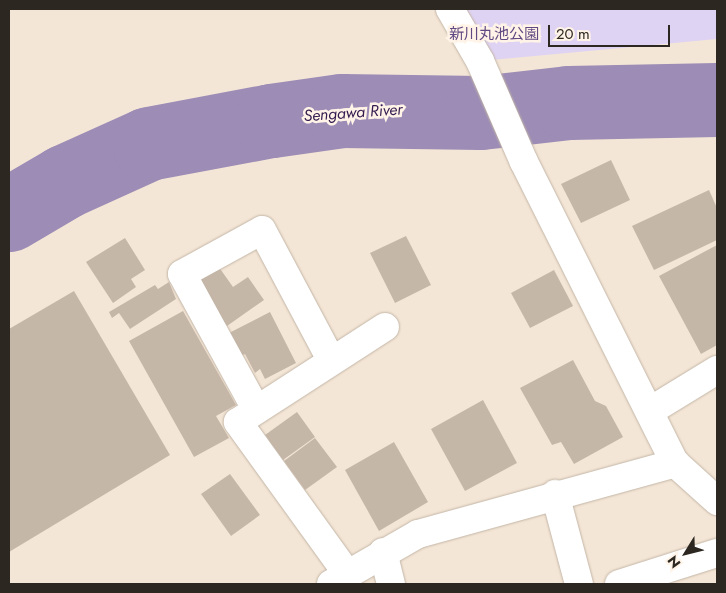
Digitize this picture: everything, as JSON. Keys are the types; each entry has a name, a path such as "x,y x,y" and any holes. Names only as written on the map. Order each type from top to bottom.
{"street":[{"path":"450,9 480,61 524,162 650,411 674,463 717,500"},
{"path":"256,409 182,274 262,230 331,360"},
{"path":"385,328 331,360 238,422 339,578 418,534 555,494 674,463"},
{"path":"650,411 717,370"},
{"path":"555,494 579,584"},
{"path":"383,552 391,584"},
{"path":"619,584 717,553"}],"green space":[{"name":"新川丸池公園","path":"450,9 717,9 717,39 480,61"}],"building":[{"path":"611,160 630,200 581,223 561,184"},
{"path":"709,190 717,208 717,240 654,270 632,226"},
{"path":"406,236 431,285 395,303 370,253"},
{"path":"125,238 145,270 131,279 136,287 113,303 86,262"},
{"path":"717,245 717,345 701,354 659,276"},
{"path":"216,263 233,287 248,277 264,300 227,326 193,279"},
{"path":"554,270 573,306 530,328 511,293"},
{"path":"169,282 176,299 130,329 119,313 112,318 109,312 155,285 158,289"},
{"path":"74,291 170,455 9,552 9,329"},
{"path":"183,311 236,405 216,416 229,438 194,457 129,341"},
{"path":"270,312 296,363 265,379 260,369 255,373 245,354 241,356 229,333"},
{"path":"573,360 595,401 606,406 623,437 574,464 561,442 552,445 520,388"},
{"path":"483,400 517,463 465,491 431,429"},
{"path":"297,412 315,437 283,460 265,435"},
{"path":"315,438 337,467 305,490 284,461"},
{"path":"394,442 428,502 379,531 345,470"},
{"path":"230,474 260,515 231,536 201,494"}],"waterway":[{"name":"Sengawa River","path":"9,215 65,182 149,144 272,121 342,111 481,113 569,103 717,100"}]}
